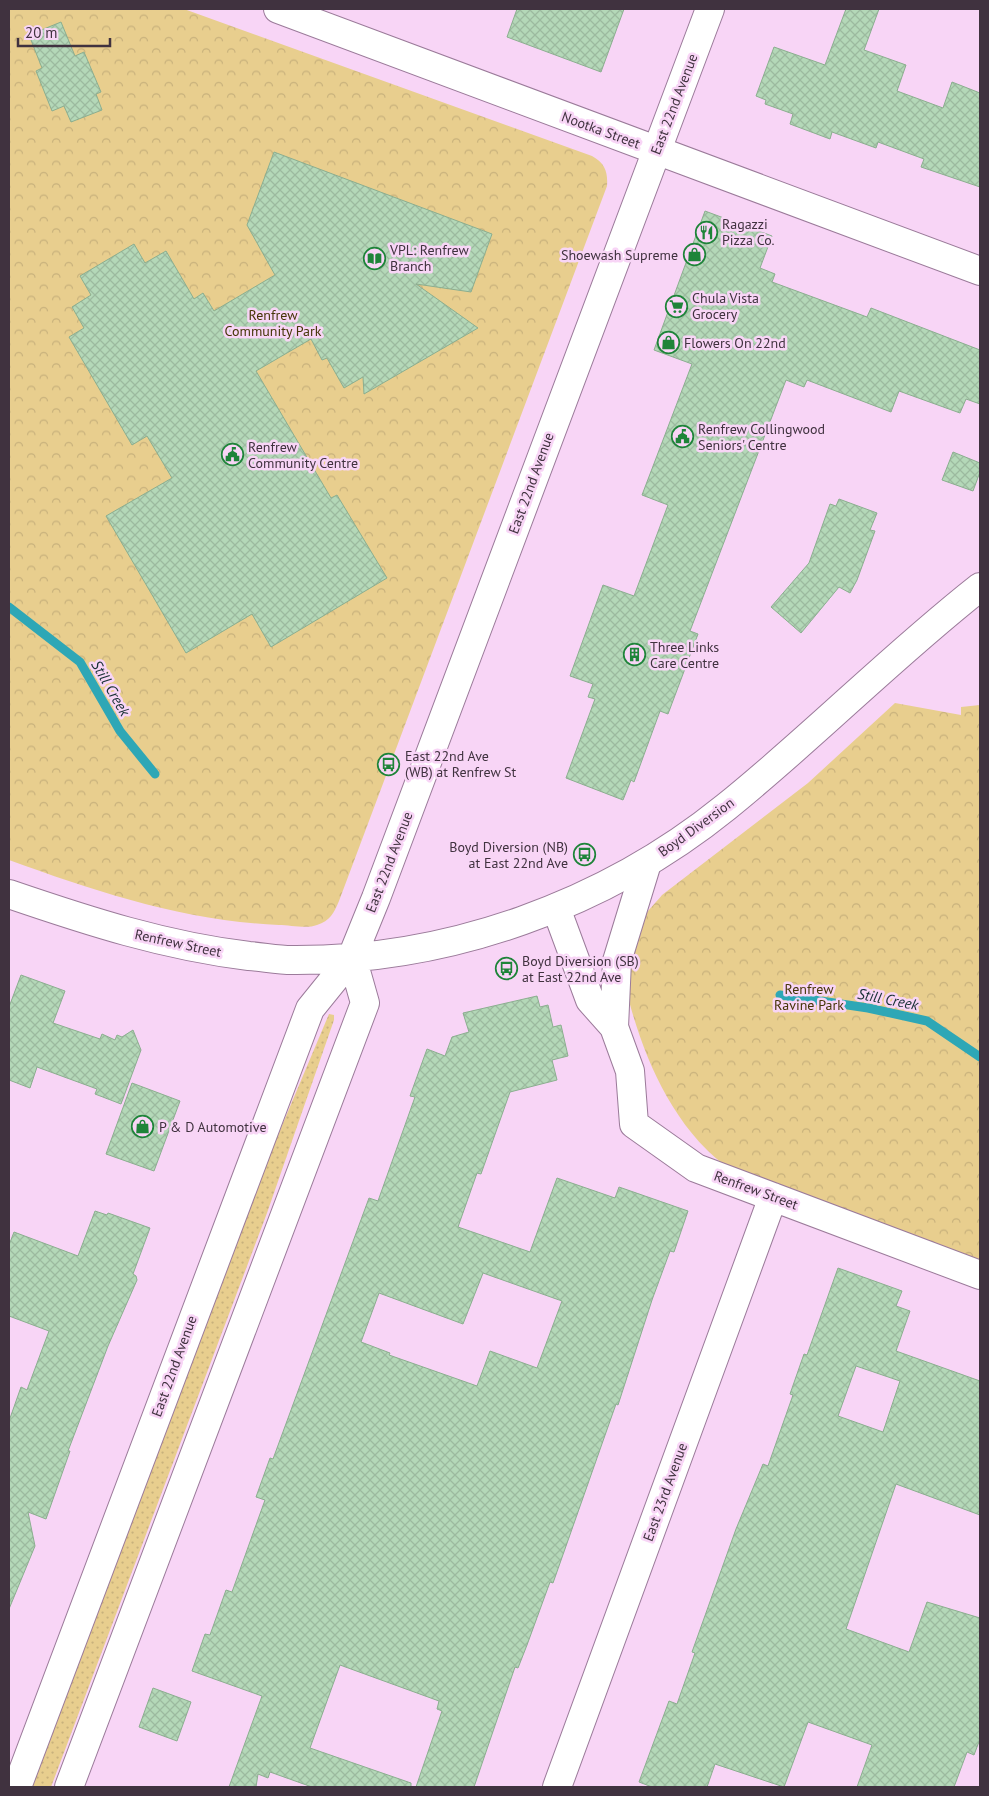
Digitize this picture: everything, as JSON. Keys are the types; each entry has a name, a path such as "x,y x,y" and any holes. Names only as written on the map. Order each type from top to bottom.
{"street":[{"name":"Nootka Street","path":"278,9 980,271"},
{"name":"East 22nd Avenue","path":"17,1787 310,1009 352,956 376,898 710,9"},
{"name":"Boyd Diversion","path":"352,956 442,945 556,908 600,888 646,863 725,808 936,623 980,587"},
{"name":"Renfrew Street","path":"614,1027 617,961 646,863"},
{"name":"Renfrew Street","path":"9,894 139,936 201,949 291,960 352,956"},
{"name":"Renfrew Street","path":"556,908 590,1000 614,1027 630,1071 634,1124 696,1168 980,1275"},
{"path":"69,1787 365,1003 352,956"},
{"name":"East 23rd Avenue","path":"557,1787 773,1196"}],"green space":[{"name":"Renfrew Community Park","path":"9,9 184,9 592,156 603,165 606,172 607,186 339,901 331,916 317,925 303,927 244,922 175,911 108,894 9,860"},
{"name":"Renfrew Ravine Park","path":"895,703 961,715 961,707 980,705 980,1262 723,1164 692,1133 656,1076 647,1056 626,987 628,965 640,927 647,913 662,895 808,783"},
{"path":"329,1014 334,1015 334,1020 267,1213 51,1787 32,1787 265,1166"}],"building":[{"path":"517,9 624,9 601,72 507,37"},
{"path":"846,9 879,9 864,50 906,65 897,91 943,108 952,82 980,93 980,187 921,167 924,159 878,142 876,148 832,132 830,139 790,124 793,114 765,104 766,100 756,96 774,47 825,65"},
{"path":"61,22 75,56 84,52 101,92 96,94 102,110 71,122 64,106 52,111 36,71 42,68 29,35"},
{"name":"Renfrew Community Centre","path":"274,152 492,234 471,292 416,284 478,328 364,394 363,377 344,388 327,358 322,360 311,339 256,371 331,498 337,495 387,578 271,647 252,614 186,653 106,516 172,478 147,436 132,445 69,337 84,328 72,307 91,295 80,276 134,244 145,263 166,251 194,299 203,293 214,311 275,275 247,225"},
{"path":"705,211 772,236 760,268 775,274 772,282 867,317 871,308 980,350 980,404 966,399 960,413 899,391 891,412 807,380 804,387 786,380 690,631 698,634 668,714 660,711 634,782 631,780 623,800 566,778 595,699 588,697 593,684 570,676 603,585 634,596 668,505 642,495 692,364 654,350"},
{"path":"953,452 980,463 980,472 973,491 942,480"},
{"path":"839,499 877,513 870,530 875,531 857,580 850,593 839,587 801,633 771,607 809,563 830,504 836,506"},
{"path":"21,975 65,991 53,1023 100,1039 102,1034 115,1040 117,1035 122,1037 133,1030 141,1050 121,1104 95,1094 97,1089 37,1067 30,1088 9,1080 9,1007"},
{"path":"537,996 540,1007 548,1005 553,1027 561,1025 568,1056 552,1060 557,1080 510,1092 481,1174 477,1173 458,1227 530,1252 557,1178 615,1198 619,1187 688,1211 674,1252 670,1251 652,1300 618,1405 616,1404 553,1583 550,1582 518,1668 515,1667 474,1787 416,1787 442,1711 437,1709 439,1701 340,1665 310,1748 411,1783 411,1787 312,1787 270,1772 268,1778 258,1774 256,1787 229,1787 262,1696 192,1671 205,1634 210,1635 226,1590 232,1592 265,1500 256,1497 270,1458 273,1459 369,1198 378,1201 415,1097 410,1096 427,1049 445,1056 452,1037 469,1032 463,1013","holes":["483,1273 562,1301 537,1368 490,1351 477,1386 389,1355 390,1353 361,1342 379,1293 463,1324"]},
{"name":"P & D Automotive","path":"132,1083 180,1101 154,1171 106,1154"},
{"path":"95,1211 107,1215 108,1213 150,1228 133,1274 137,1280 108,1346 68,1451 70,1451 46,1519 28,1512 35,1546 9,1609 9,1421 21,1387 27,1390 49,1331 9,1316 9,1245 14,1232 78,1256"},
{"path":"838,1268 902,1291 896,1306 910,1311 896,1351 980,1381 980,1515 896,1484 846,1629 909,1652 927,1602 980,1618 980,1739 974,1755 967,1752 954,1787 857,1787 872,1745 808,1722 784,1787 715,1764 707,1787 652,1787 639,1782 669,1701 677,1704 695,1653 692,1652 736,1529 763,1464 768,1466 793,1395 790,1394 804,1354 807,1355","holes":["856,1366 900,1381 883,1432 838,1416"]},
{"path":"153,1688 191,1702 177,1741 139,1727"}],"waterway":[{"name":"Still Creek","path":"9,607 80,662 120,731 155,774"},
{"name":"Still Creek","path":"780,995 868,1008 927,1021 980,1057"}],"place":[{"name":"Ragazzi Pizza Co.","path":"706,232"},
{"name":"Shoewash Supreme","path":"694,255"},
{"name":"VPL: Renfrew Branch","path":"374,258"},
{"name":"Chula Vista Grocery","path":"676,306"},
{"name":"Flowers On 22nd","path":"668,343"},
{"name":"Renfrew Collingwood Seniors' Centre","path":"682,437"},
{"name":"Renfrew Community Centre","path":"232,455"},
{"name":"Three Links Care Centre","path":"634,655"},
{"name":"East 22nd Ave (WB) at Renfrew St","path":"389,764"},
{"name":"Boyd Diversion (NB) at East 22nd Ave","path":"584,855"},
{"name":"Boyd Diversion (SB) at East 22nd Ave","path":"506,969"},
{"name":"P & D Automotive","path":"143,1127"}]}
